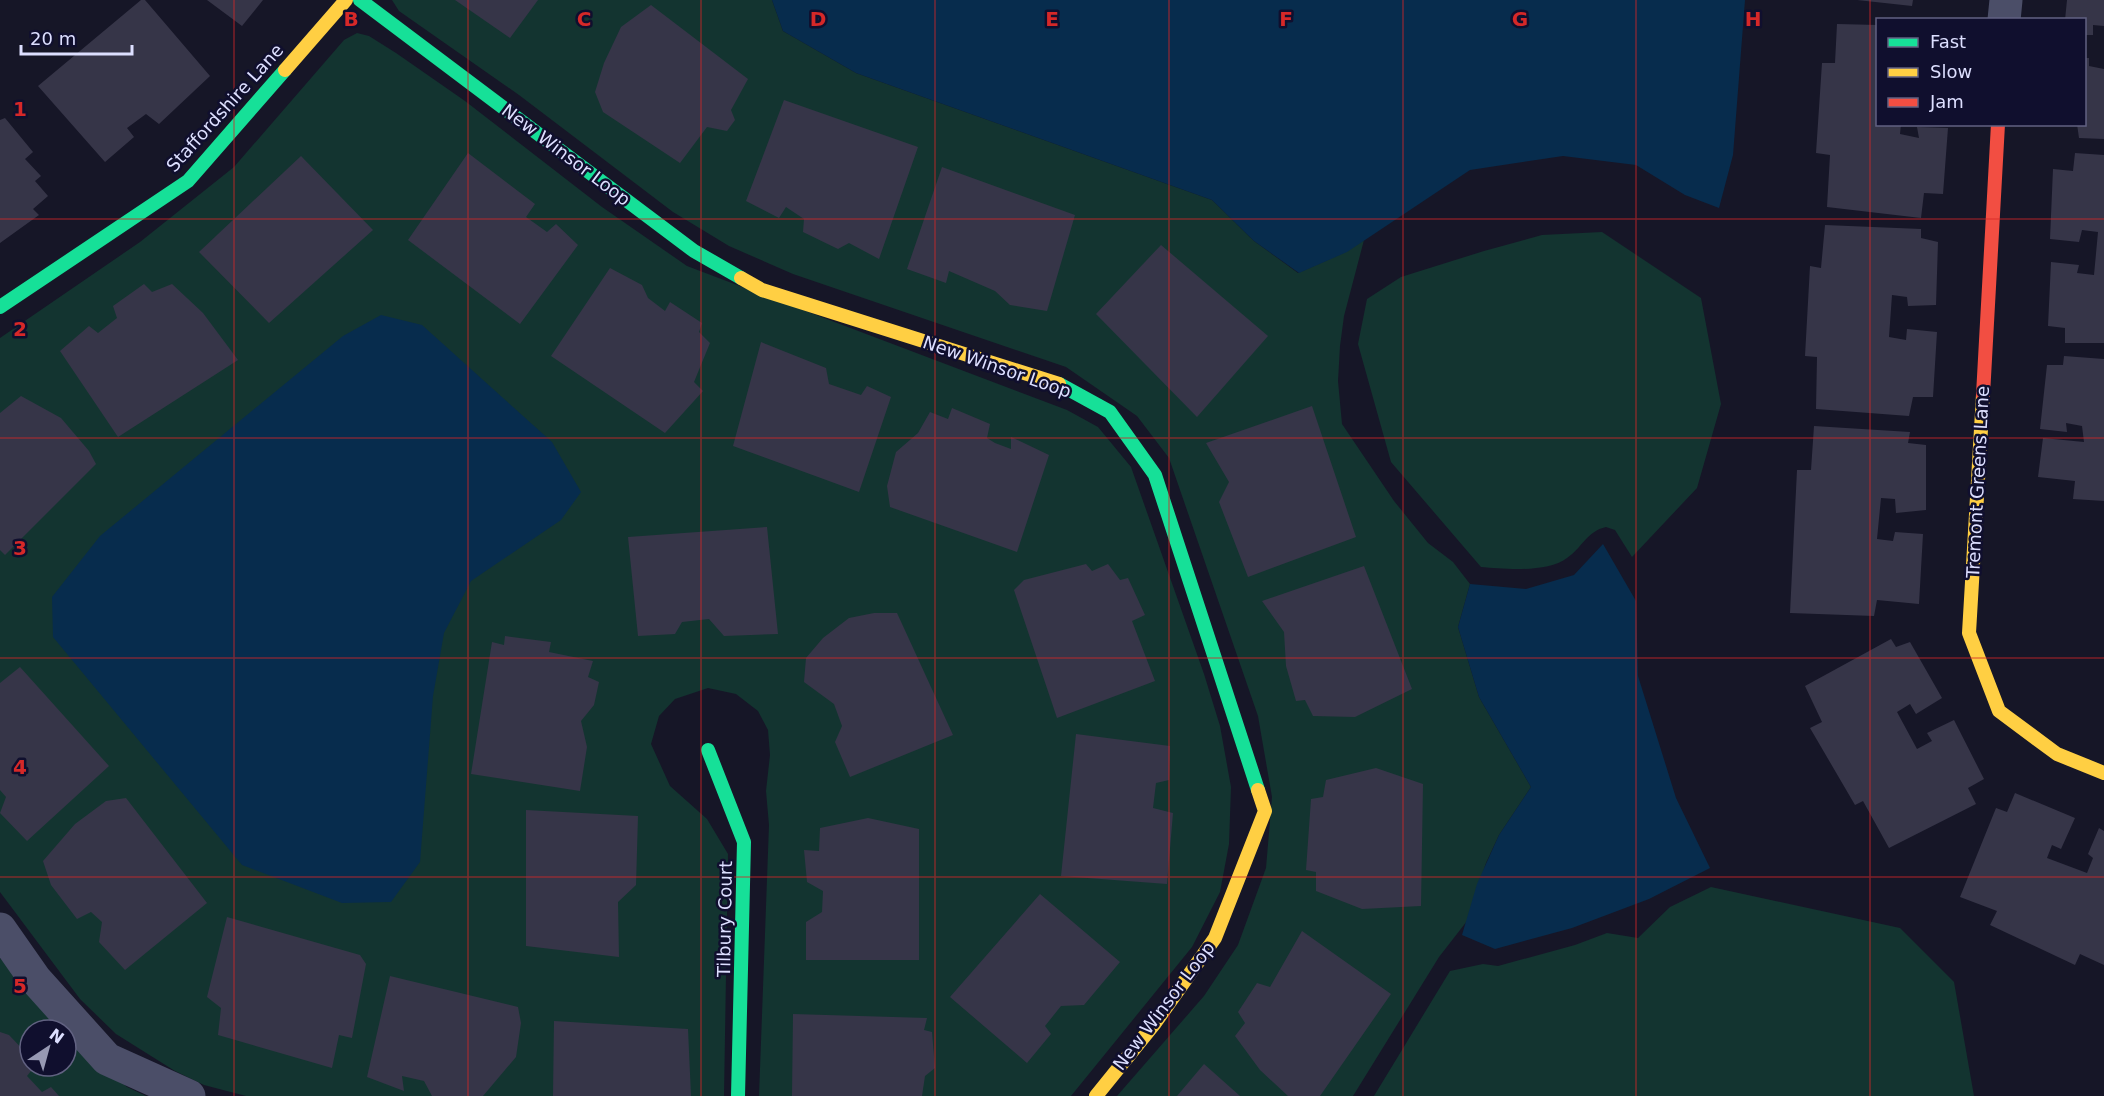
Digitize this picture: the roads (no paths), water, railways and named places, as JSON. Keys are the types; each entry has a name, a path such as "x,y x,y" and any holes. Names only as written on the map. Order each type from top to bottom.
{"street":[{"name":"Staffordshire Lane","path":"0,307 188,181 346,0"},
{"name":"New Winsor Loop","path":"360,0 694,251 762,290 1058,384 1110,412 1155,475 1264,811 1215,938 1155,1023 1096,1096"},
{"path":"2004,18 2006,0"},
{"name":"Tremont Greens Lane","path":"1998,126 1969,633 1999,711 2057,754 2104,773"},
{"name":"Tilbury Court","path":"708,750 744,842 738,1096"},
{"path":"0,929 35,979 107,1059 189,1096"}],"water":[{"path":"772,0 1745,0 1733,155 1719,208 1685,195 1636,165 1563,156 1470,170 1347,252 1299,273 1254,241 1212,200 856,73 783,31"},
{"path":"381,315 422,325 552,442 581,492 561,520 471,581 444,633 433,696 420,862 391,902 342,903 242,865 53,637 52,597 100,536 343,336"},
{"path":"1603,544 1636,601 1638,676 1676,798 1710,868 1649,899 1572,928 1495,949 1462,935 1477,884 1499,835 1531,787 1479,697 1458,627 1470,584 1526,589 1574,575"}]}
